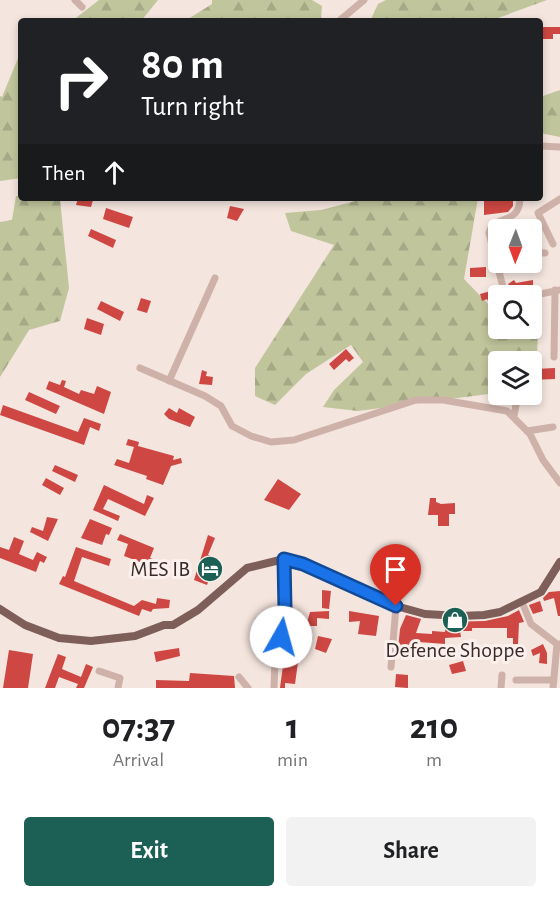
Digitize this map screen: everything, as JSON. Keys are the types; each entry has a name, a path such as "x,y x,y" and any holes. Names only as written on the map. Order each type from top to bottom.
{"main road":[{"path":"0,609 25,625 59,638 91,641 135,636 164,625 173,625 198,610 247,568 284,559 335,577 396,606 425,614 460,616 500,612 542,592 560,562"}],"street":[{"path":"75,0 82,7"},
{"path":"343,18 364,0"},
{"path":"543,146 560,147"},
{"path":"553,244 538,213 560,200"},
{"path":"507,219 519,211 520,201"},
{"path":"169,381 215,278"},
{"path":"542,293 557,290 554,357"},
{"path":"140,368 213,400 224,411 232,426 251,436 271,442 294,440 416,400 443,400 507,411 528,431 543,460 560,483"},
{"path":"514,416 516,405"},
{"path":"528,431 553,427"},
{"path":"274,688 275,660 285,615 284,559"},
{"path":"516,680 554,684 558,644 531,624 522,602"},
{"path":"391,667 396,606"},
{"path":"99,671 120,678 118,688"},
{"path":"501,688 502,675"},
{"path":"238,677 248,688"}],"green space":[{"path":"99,0 158,0 143,18 76,18"},
{"path":"212,0 312,0 322,6 321,18 190,18 212,4"},
{"path":"386,0 547,0 498,18 371,18 378,4"},
{"path":"18,58 18,178 0,181 0,96 2,97"},
{"path":"560,90 560,137 543,134 543,96"},
{"path":"16,196 18,196 18,201 60,201 69,288 60,321 29,330 0,377 0,222 12,220"},
{"path":"356,201 477,201 464,279 488,304 488,339 538,339 537,351 488,351 488,394 358,411 323,407 334,390 363,362 351,345 306,374 275,405 255,396 255,368 334,245 291,231 285,213 321,210"}],"building":[{"path":"543,27 560,27 560,34 553,34 553,39 543,39"},
{"path":"77,201 93,201 91,207 76,205"},
{"path":"484,201 513,201 513,206 508,212 484,215"},
{"path":"230,206 244,209 237,221 227,218"},
{"path":"106,208 133,217 129,228 103,219"},
{"path":"91,229 116,240 113,248 88,236"},
{"path":"486,267 486,277 470,277 470,268"},
{"path":"514,280 516,283 533,280 533,285 508,284"},
{"path":"488,292 488,301 487,299 482,301 480,294"},
{"path":"141,298 151,301 147,313 137,310"},
{"path":"101,301 124,312 120,321 97,309"},
{"path":"87,318 104,324 101,335 84,329"},
{"path":"346,349 354,358 349,362 346,359 334,370 329,364"},
{"path":"555,368 555,379 542,380 542,369"},
{"path":"202,370 207,372 206,376 213,377 212,385 199,384"},
{"path":"62,380 66,381 64,387 79,394 81,390 94,394 97,386 111,392 104,414 46,389 49,381 60,385"},
{"path":"29,392 60,406 56,414 25,400"},
{"path":"3,405 78,432 84,418 101,424 99,431 90,427 84,445 0,415"},
{"path":"169,408 177,413 179,408 195,417 190,427 169,419 164,414"},
{"path":"128,439 139,442 138,446 174,456 173,460 181,458 182,463 171,466 163,485 146,479 147,476 114,465 117,459 129,463 134,447 126,445"},
{"path":"55,465 78,475 75,482 52,471"},
{"path":"46,478 64,488 60,495 42,485"},
{"path":"278,479 301,494 289,510 264,500"},
{"path":"104,485 144,504 147,495 154,498 145,516 108,499 103,509 120,516 118,521 93,510"},
{"path":"430,498 436,498 436,502 441,504 455,503 455,514 449,514 449,526 438,526 438,515 428,515"},
{"path":"47,517 58,519 48,541 30,532 32,527 43,531"},
{"path":"90,519 112,528 109,535 106,534 102,545 81,538"},
{"path":"120,534 154,548 150,558 158,561 156,568 124,556 128,544 117,540"},
{"path":"208,535 215,538 208,555 217,558 207,585 194,580"},
{"path":"14,537 24,541 19,554 33,560 37,552 47,557 44,563 40,561 36,572 0,558 0,547 9,550"},
{"path":"76,547 111,559 109,566 82,557 74,581 134,606 142,600 156,604 157,598 170,600 169,608 153,609 151,612 142,609 139,616 59,584 63,576 65,577"},
{"path":"322,590 331,591 329,609 322,608"},
{"path":"560,591 560,616 558,616 554,598 544,601 543,598 549,592"},
{"path":"540,601 543,611 533,614 529,605"},
{"path":"519,610 524,622 519,623 518,644 513,644 513,638 507,638 507,628 472,628 472,631 460,631 461,637 445,638 445,644 419,642 419,647 415,647 415,650 398,649 400,629 406,615 421,619 416,633 432,634 432,631 445,632 446,622 485,621 508,616"},
{"path":"329,611 329,619 317,618 317,626 306,626 310,612"},
{"path":"349,611 379,616 376,636 358,634 360,621 349,622"},
{"path":"288,628 300,631 300,638 293,637 292,654 299,655 295,684 285,683 285,688 280,688"},
{"path":"318,636 332,639 326,653 315,649"},
{"path":"543,644 547,653 547,664 539,663 540,653 533,656 531,650"},
{"path":"179,648 180,656 156,662 154,652"},
{"path":"9,650 33,654 28,688 3,688"},
{"path":"58,654 66,657 62,669 81,677 86,664 93,667 84,688 76,688 78,684 59,677 55,688 45,688"},
{"path":"463,661 466,671 452,674 449,665"},
{"path":"190,673 234,676 235,688 156,688 156,680 189,681"},
{"path":"396,674 408,675 408,688 395,687"}],"place":[{"name":"MES IB","path":"210,569"},
{"name":"Defence Shoppe","path":"455,620"}],"route":[{"path":"281,637 285,615 284,559 335,577 396,606"}]}
